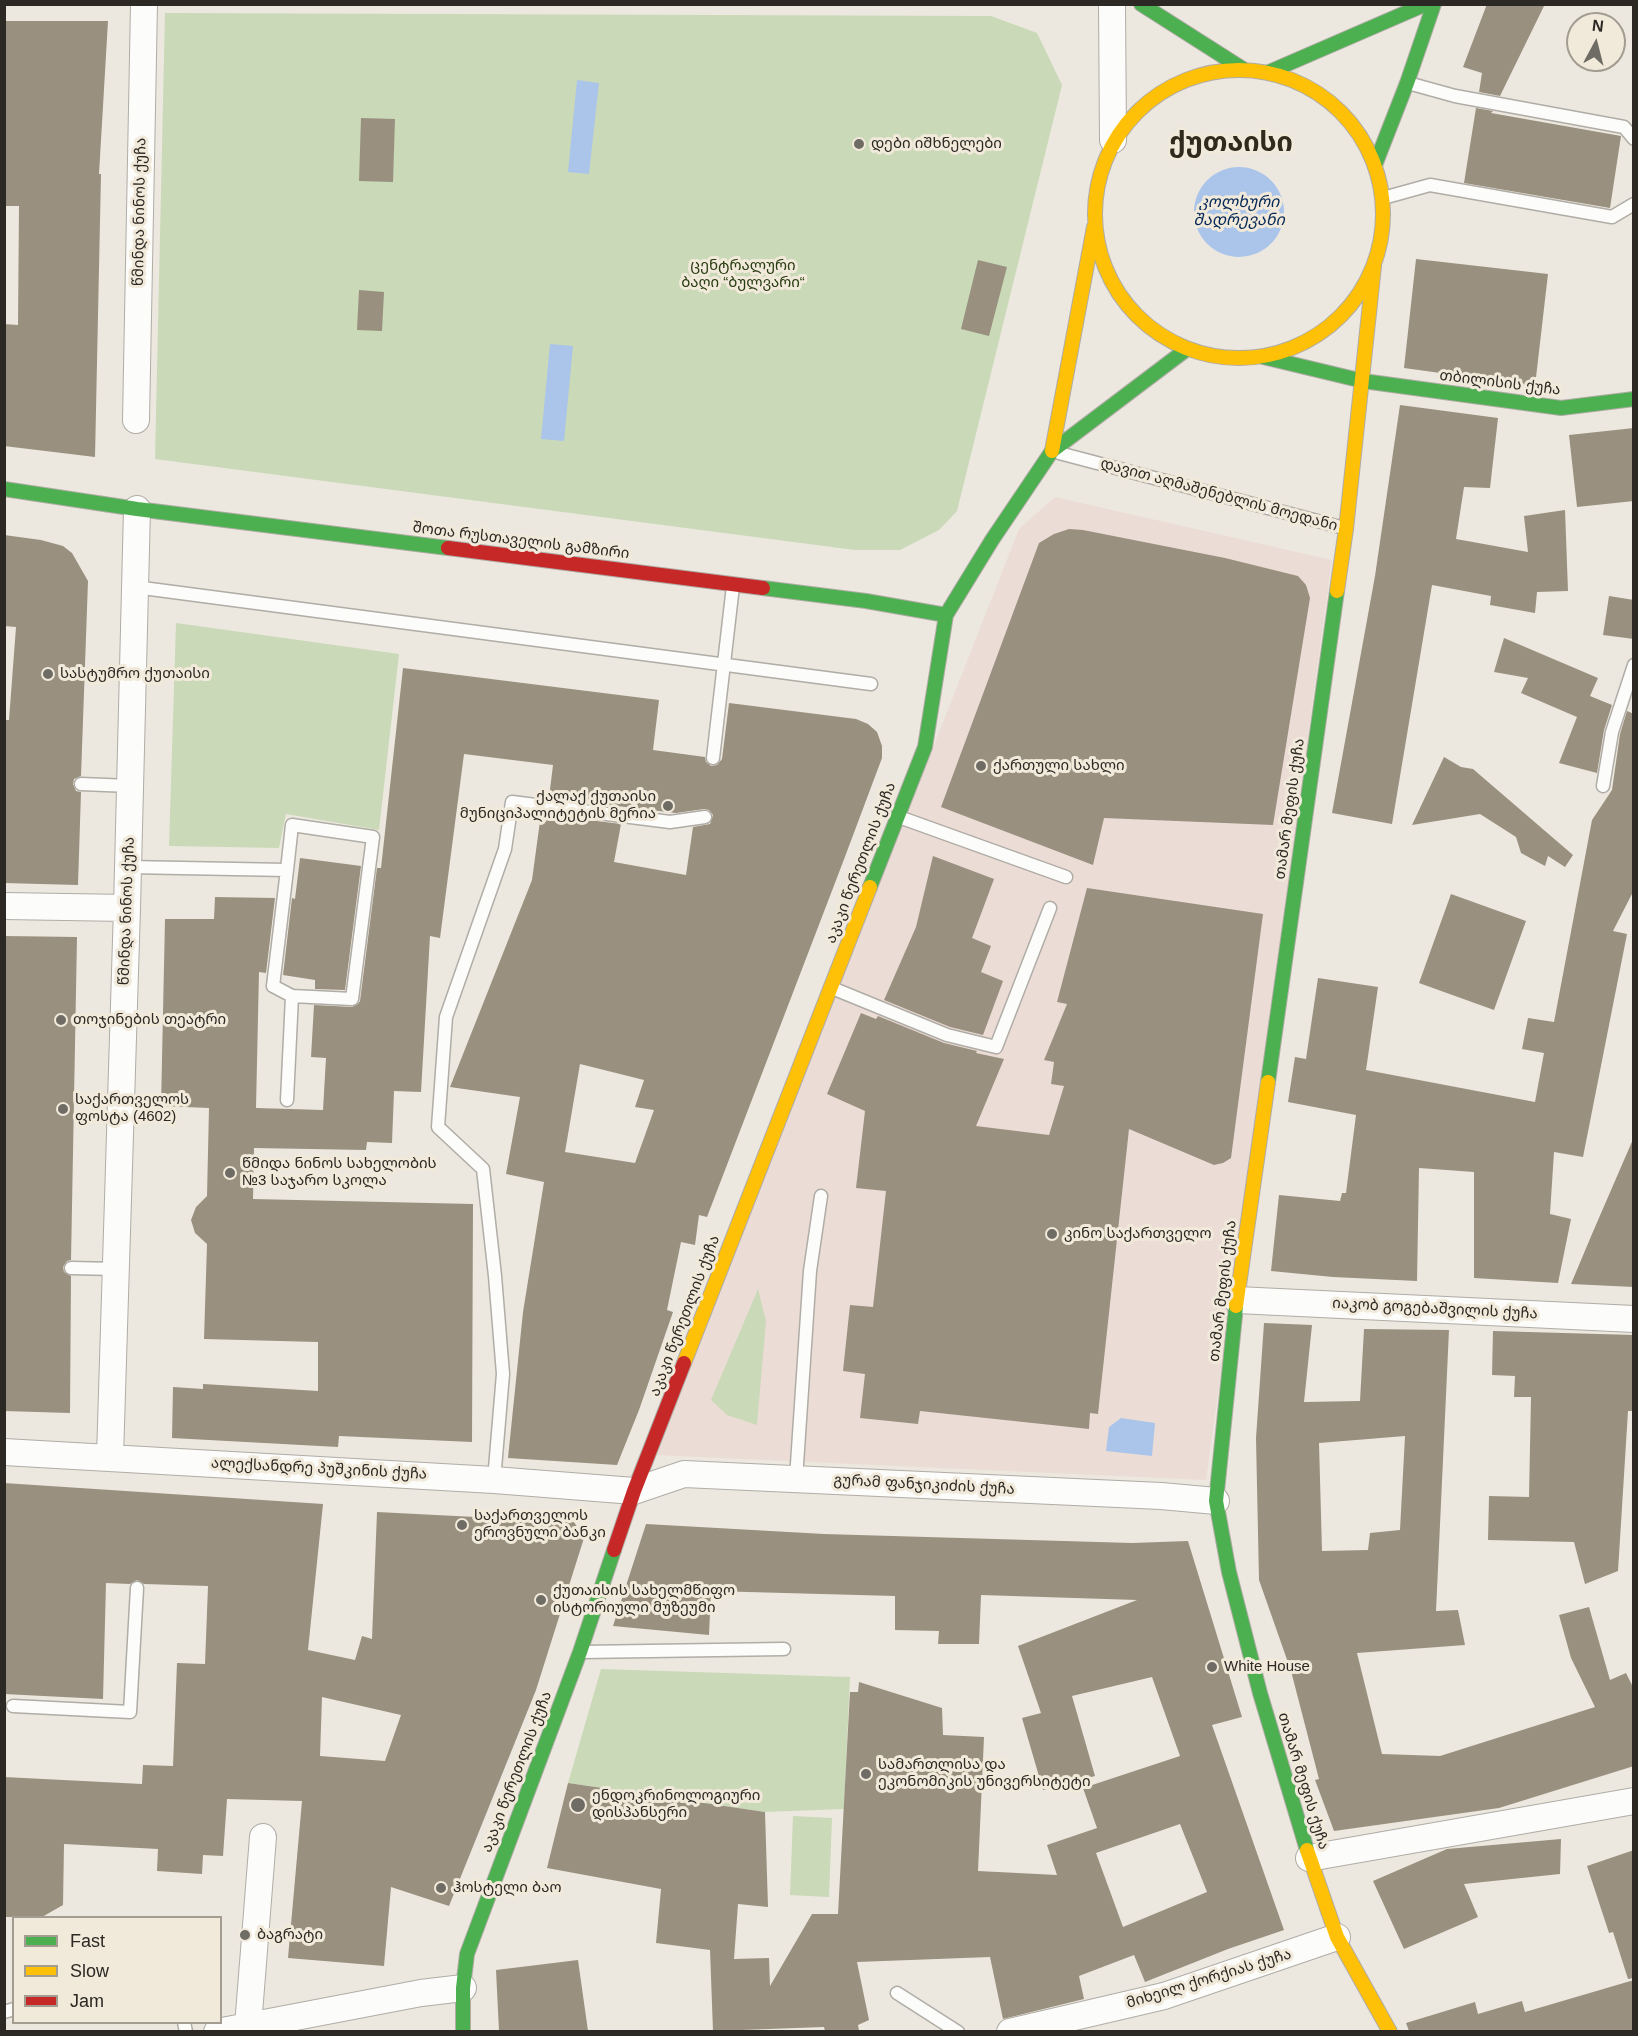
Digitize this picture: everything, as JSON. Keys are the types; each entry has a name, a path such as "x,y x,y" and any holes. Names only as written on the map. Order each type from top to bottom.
{"main road":[{"name":"დავით აღმაშენებლის მოედანი","path":"1141,4 1243,69"},
{"path":"1269,72 1426,4"},
{"path":"1375,165 1434,4"},
{"name":"დავით აღმაშენებლის მოედანი","path":"1052,451 1094,227 1097,182 1113,140 1137,109 1169,87 1205,73 1243,69 1269,72 1304,84 1334,105 1358,132 1375,165 1383,198 1382,232 1374,266 1346,529"},
{"name":"დავით აღმაშენებლის მოედანი","path":"1094,227 1105,270 1116,291 1130,310 1166,339 1187,349 1209,355 1233,358 1263,357 1363,381"},
{"name":"დავით აღმაშენებლის მოედანი","path":"1263,357 1291,348 1318,335 1341,316 1360,293 1374,266"},
{"name":"დავით აღმაშენებლის მოედანი","path":"946,615 992,540 1052,451 1187,349"},
{"name":"თბილისის ქუჩა","path":"1363,381 1561,408 1634,399"},
{"name":"შოთა რუსთაველის გამზირი","path":"4,489 137,509 866,601 946,615"},
{"name":"თამარ მეფის ქუჩა","path":"1346,529 1237,1300 1216,1501 1229,1572 1260,1694 1308,1858 1337,1938 1390,2031"},
{"name":"აკაკი წერეთლის ქუჩა","path":"463,2031 463,1988 467,1954 477,1925 580,1652 634,1491 925,747 946,615"}],"street":[{"name":"წმინდა ნინოს ქუჩა","path":"136,420 144,4"},
{"name":"დავით აღმაშენებლის მოედანი","path":"1112,4 1113,140"},
{"name":"წმინდა ნინოს ქუჩა","path":"110,1457 128,908 137,509"},
{"path":"4,906 128,908"},
{"name":"იაკობ გოგებაშვილის ქუჩა","path":"1237,1300 1634,1319"},
{"name":"ალექსანდრე პუშკინის ქუჩა","path":"4,1452 494,1480 634,1491"},
{"name":"გურამ ფანჯიკიძის ქუჩა","path":"634,1491 684,1474 1161,1496 1216,1501"},
{"path":"1308,1858 1634,1801"},
{"name":"მიხეილ ქორქიას ქუჩა","path":"1010,2031 1164,1996 1337,1938"},
{"path":"248,2026 253,1965"},
{"path":"217,2031 421,1993 463,1988"}],"lane":[{"path":"1407,82 1455,96 1623,127 1634,140"},
{"path":"1383,198 1430,185 1612,217 1634,204"},
{"name":"დავით აღმაშენებლის მოედანი","path":"1052,451 1346,529"},
{"path":"713,758 734,585"},
{"path":"135,587 871,684"},
{"path":"1603,786 1612,732 1634,665"},
{"path":"81,784 130,786"},
{"path":"494,1480 502,1374 495,1276 483,1169 438,1127 446,1017 505,849 512,802 670,822 705,817"},
{"path":"898,816 1066,877"},
{"path":"292,825 373,837 352,999 292,996 273,986 292,825"},
{"path":"128,867 286,870"},
{"path":"831,988 947,1035 996,1047 1050,908"},
{"path":"287,1100 292,996"},
{"path":"796,1479 810,1270 821,1196"},
{"path":"71,1268 115,1269"},
{"path":"13,1706 130,1712 136,1588"},
{"path":"580,1652 784,1649"},
{"path":"897,1993 958,2031"}],"shaded area":[{"path":"1055,497 1332,560 1206,1480 655,1455 1019,529"}],"green space":[{"name":"ცენტრალური ბაღი “ბულვარი“","path":"165,13 991,16 1037,33 1062,85 957,511 939,530 900,550 855,550 155,459"},
{"path":"176,623 399,654 379,830 286,814 279,848 169,846"},
{"path":"758,1289 766,1321 757,1425 727,1415 711,1400"},
{"path":"601,1669 850,1677 844,1809 765,1812 568,1783"},
{"path":"793,1816 832,1818 829,1897 790,1895"}],"water":[{"path":"577,80 599,83 589,174 568,172"},
{"name":"კოლხური შადრევანი","path":"1239,167 1256,170 1271,180 1281,195 1284,212 1281,229 1271,244 1256,254 1239,257 1222,254 1207,244 1197,229 1194,212 1197,195 1207,180 1222,170"},
{"path":"550,344 573,346 564,441 541,439"},
{"path":"1121,1418 1155,1423 1152,1456 1106,1451 1109,1427"}],"building":[{"path":"1487,4 1545,4 1500,96 1479,92 1482,73 1463,67"},
{"path":"4,21 108,21 99,174 101,174 95,457 4,446 4,324 18,325 19,206 4,206"},
{"path":"1476,108 1493,111 1491,113 1621,136 1610,208 1464,183"},
{"path":"361,118 395,119 393,182 359,181"},
{"path":"1416,259 1548,274 1535,386 1404,368"},
{"path":"978,260 1007,267 989,336 961,329"},
{"path":"359,290 384,292 382,331 357,330"},
{"path":"1400,405 1498,418 1490,488 1464,487 1456,539 1528,552 1524,516 1565,510 1568,591 1537,592 1535,613 1490,605 1491,596 1432,585 1392,824 1332,813 1375,576"},
{"path":"1634,428 1634,501 1577,507 1569,435"},
{"path":"1069,529 1225,558 1298,576 1306,585 1310,598 1273,825 1104,818 1093,865 941,807 1039,543 1054,534"},
{"path":"4,535 41,540 63,546 72,553 88,581 81,776 74,779 73,784 76,791 81,792 78,885 4,883 4,720 9,720 16,627 4,626"},
{"path":"1609,596 1634,600 1634,639 1603,635"},
{"path":"1504,638 1598,678 1590,696 1612,705 1604,730 1597,773 1559,763 1577,717 1521,693 1528,678 1494,672"},
{"path":"403,668 659,700 653,750 705,757 706,762 711,766 717,765 722,759 729,703 856,719 868,724 877,732 882,746 882,758 707,1217 699,1215 695,1245 681,1242 667,1310 673,1312 617,1465 508,1458 523,1312 544,1182 506,1174 520,1097 450,1087 532,880 540,821 546,822 547,815 621,824 614,862 686,875 693,827 710,824 713,815 709,810 704,809 676,813 549,798 553,765 464,754 440,938 430,936 421,1092 394,1091 392,1143 367,1142 366,1150 254,1148 253,1199 473,1204 472,1442 339,1436 338,1447 172,1438 173,1387 203,1389 203,1384 318,1391 318,1342 204,1339 207,1244 195,1233 191,1220 196,1207 207,1196 209,1108 161,1106 165,919 214,919 215,897 275,898 266,973 259,972 256,1108 323,1110 326,1058 311,1057 314,1005 352,1007 360,1001 377,868 381,868","holes":["580,1064 644,1080 635,1107 654,1110 635,1163 565,1152"]},
{"path":"1627,711 1634,714 1634,890 1613,931 1627,934 1583,1157 1554,1152 1550,1214 1571,1219 1558,1283 1474,1278 1474,1172 1419,1168 1417,1281 1271,1271 1279,1195 1340,1201 1342,1193 1346,1193 1356,1115 1288,1102 1295,1057 1306,1059 1318,978 1378,987 1366,1070 1535,1102 1544,1053 1522,1049 1528,1018 1554,1022 1592,820 1612,790 1620,734"},
{"path":"1444,757 1461,767 1473,769 1573,855 1565,867 1548,856 1545,866 1521,853 1516,837 1480,814 1412,825"},
{"path":"933,856 994,879 972,938 991,946 981,972 1003,981 983,1035 950,1027 884,1000 916,927"},
{"path":"300,858 361,866 345,990 315,989 315,980 283,975 292,898 295,899"},
{"path":"1087,888 1263,914 1231,1158 1214,1165 1129,1129 1098,1414 1090,1413 1089,1429 920,1411 918,1424 860,1418 865,1374 843,1371 850,1305 873,1307 886,1191 856,1188 865,1111 827,1094 861,1013 876,1019 878,1016 944,1043 1004,1059 976,1126 1049,1135 1064,1086 1051,1084 1054,1062 1044,1060 1067,1004 1057,1002"},
{"path":"1451,894 1526,921 1494,1010 1419,983"},
{"path":"4,936 77,937 71,1260 67,1261 63,1267 64,1272 71,1276 70,1413 4,1411"},
{"path":"1634,1137 1634,1287 1571,1284 1592,1234"},
{"path":"1264,1323 1312,1325 1304,1402 1360,1401 1364,1329 1449,1330 1436,1611 1458,1610 1465,1645 1357,1653 1382,1754 1440,1756 1595,1707 1571,1658 1559,1615 1589,1607 1610,1680 1626,1673 1634,1689 1634,1766 1499,1808 1334,1831 1315,1780 1319,1779 1291,1671 1259,1580 1256,1438","holes":["1405,1436 1400,1530 1370,1533 1368,1550 1322,1551 1319,1443"]},
{"path":"1493,1331 1634,1335 1634,1411 1628,1411 1618,1571 1585,1584 1574,1542 1488,1540 1489,1496 1529,1497 1531,1397 1514,1397 1515,1376 1492,1375"},
{"path":"4,1483 323,1504 308,1650 355,1660 362,1636 372,1639 377,1512 574,1522 584,1538 536,1690 449,1906 391,1887 384,1966 288,1958 302,1801 227,1799 223,1856 203,1855 202,1874 157,1871 158,1849 64,1844 63,1905 44,1916 4,1917 4,1777 142,1784 143,1765 173,1766 177,1663 205,1664 208,1586 144,1584 137,1580 130,1584 106,1583 103,1699 4,1694","holes":["322,1697 401,1715 385,1761 320,1756"]},
{"path":"646,1524 824,1534 1132,1543 1188,1541 1242,1717 1212,1725 1284,1930 1228,1949 1145,1982 1134,1955 1079,1976 1084,1999 1003,2019 990,1957 857,1962 869,2020 858,2025 859,2031 825,2031 824,2027 713,2031 710,1950 656,1943 661,1889 547,1868 568,1783 765,1812 768,1907 738,1904 734,1959 769,1958 770,1986 812,1914 838,1914 850,1692 858,1692 859,1682 942,1708 943,1735 984,1737 978,1871 1057,1875 1047,1845 1097,1828 1083,1788 1180,1756 1152,1677 1072,1696 1095,1776 1043,1790 1022,1718 1041,1713 1018,1646 1137,1600 981,1595 979,1644 938,1644 939,1631 895,1630 895,1596 711,1591 709,1635 613,1626","holes":["1180,1824 1207,1892 1123,1927 1096,1853"]},
{"path":"1561,1839 1560,1874 1464,1884 1478,1917 1404,1949 1373,1881 1447,1849"},
{"path":"1634,1850 1634,1978 1628,1979 1613,1932 1609,1933 1587,1866"},
{"path":"578,1960 588,2031 499,2031 496,1970"},
{"path":"1634,1980 1634,2031 1409,2031 1406,2023 1475,2002 1478,2014 1522,2001 1525,2012"}],"traffic: fast":[{"path":"1141,4 1243,69"},
{"path":"1269,72 1426,4"},
{"path":"1375,165 1407,83 1434,4"},
{"path":"763,588 866,601 946,615 992,540 1052,451 1187,349"},
{"path":"1263,357 1363,381 1561,408 1634,399"},
{"path":"4,489 137,509 448,548"},
{"path":"1268,1082 1337,591"},
{"path":"870,887 925,747 946,615"},
{"path":"1236,1306 1216,1501 1229,1572 1260,1693 1307,1850"},
{"path":"463,2032 463,1988 467,1954 580,1652 614,1550"}],"traffic: slow":[{"path":"1225,70 1253,70 1281,76 1307,87 1331,102 1351,122 1366,146 1377,172 1383,200 1383,214 1381,242 1366,282 1351,306 1331,326 1307,341 1281,352 1253,358 1225,358 1197,352 1171,341 1147,326 1127,306 1112,282 1101,256 1095,228 1095,200 1101,172 1112,146 1127,122 1147,102 1171,87 1197,76 1225,70"},
{"path":"1052,451 1094,227"},
{"path":"1337,591 1346,529 1374,266"},
{"path":"684,1363 870,887"},
{"path":"1236,1306 1268,1082"},
{"path":"1307,1850 1337,1937 1390,2032"}],"traffic: jam":[{"path":"448,548 763,588"},
{"path":"614,1550 634,1491 684,1363"}],"place":[{"name":"დები იშხნელები","path":"859,144"},
{"name":"სასტუმრო ქუთაისი","path":"48,674"},
{"name":"ქართული სახლი","path":"981,766"},
{"name":"ქალაქ ქუთაისი მუნიციპალიტეტის მერია","path":"668,806"},
{"name":"თოჯინების თეატრი","path":"61,1020"},
{"name":"საქართველოს ფოსტა (4602)","path":"63,1109"},
{"name":"წმიდა ნინოს სახელობის №3 საჯარო სკოლა","path":"230,1173"},
{"name":"კინო საქართველო","path":"1052,1234"},
{"name":"საქართველოს ეროვნული ბანკი","path":"462,1525"},
{"name":"ქუთაისის სახელმწიფო ისტორიული მუზეუმი","path":"541,1600"},
{"name":"White House","path":"1212,1667"},
{"name":"სამართლისა და ეკონომიკის უნივერსიტეტი","path":"866,1774"},
{"name":"ენდოკრინოლოგიური დისპანსერი","path":"578,1805"},
{"name":"ჰოსტელი ბაო","path":"441,1888"},
{"name":"ბაგრატი","path":"245,1935"}],"district":[{"name":"ქუთაისი","path":"1231,144"}]}
